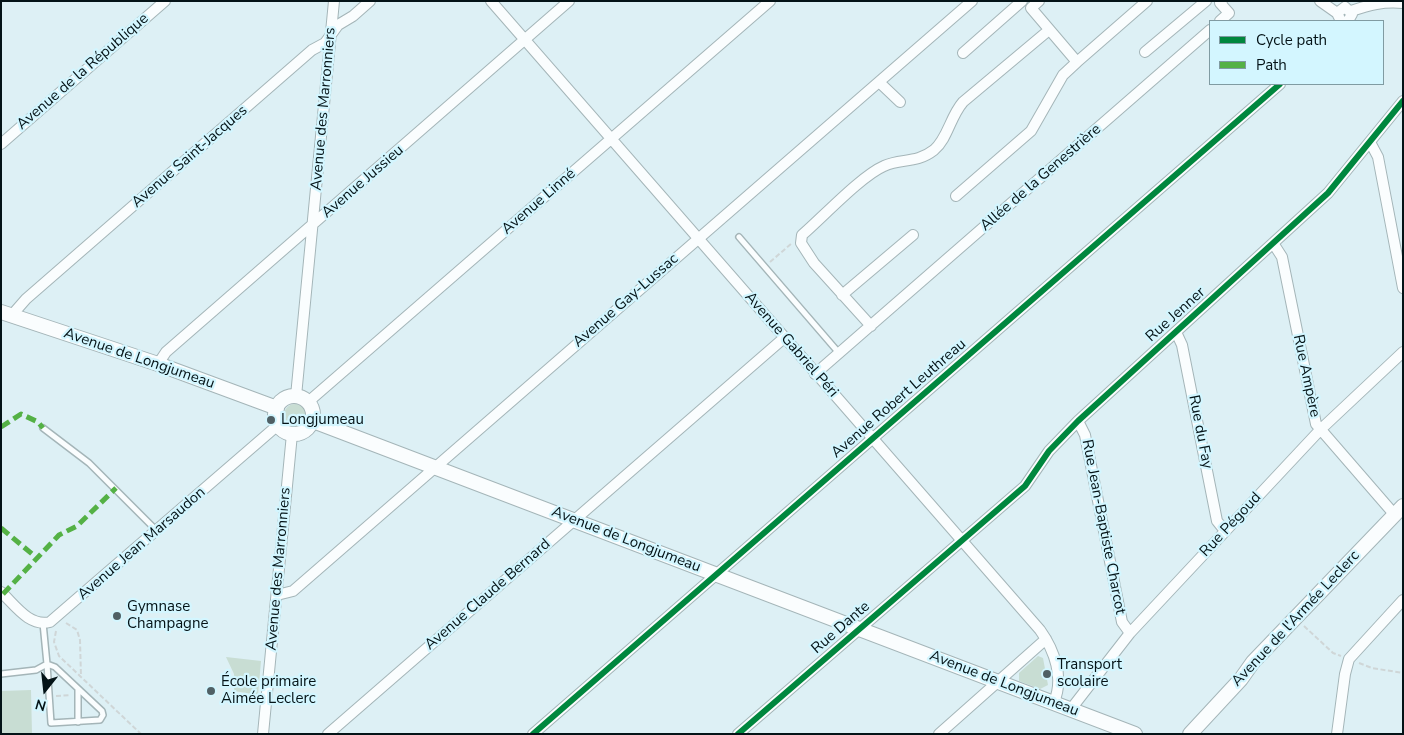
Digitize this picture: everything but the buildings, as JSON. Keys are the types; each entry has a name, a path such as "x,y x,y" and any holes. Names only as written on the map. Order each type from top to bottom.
{"street":[{"name":"Avenue de la République","path":"1,144 165,1"},
{"name":"Avenue des Marronniers","path":"302,399 313,225 334,1"},
{"name":"Avenue Saint-Jacques","path":"6,313 33,293 305,56 325,43 338,25 353,16 370,1"},
{"name":"Avenue Gabriel Péri","path":"491,1 1046,639 1054,655 1060,688 1054,702"},
{"name":"Avenue Jussieu","path":"158,364 166,352 569,1"},
{"name":"Avenue Linné","path":"302,399 612,139 770,1"},
{"name":"Avenue Gay-Lussac","path":"277,595 292,591 972,1"},
{"path":"963,53 1026,4 1039,1"},
{"path":"956,196 1031,131 1063,75 1147,1"},
{"path":"1145,52 1206,1"},
{"path":"1320,1 1345,12 1386,1 1403,3"},
{"path":"1220,2 1229,13 1221,20"},
{"path":"1026,4 1077,62"},
{"path":"871,326 814,263 801,243 802,235 885,165 920,159 935,149 942,140 954,113 964,102 1049,30"},
{"name":"Allée de la Genestrière","path":"815,374 1209,31"},
{"path":"879,82 900,102"},
{"name":"Avenue Robert Leuthreau","path":"534,734 1279,85"},
{"name":"Rue Jenner","path":"961,540 1025,486 1049,451 1078,421 1328,193 1403,101"},
{"path":"1370,142 1378,157 1403,288"},
{"path":"842,295 914,235"},
{"name":"Rue Ampère","path":"1274,243 1282,256 1314,416 1320,430 1399,510"},
{"name":"Avenue de Longjumeau","path":"6,313 158,364 277,408"},
{"name":"Rue du Fay","path":"1176,332 1182,345 1217,521 1226,531"},
{"name":"Avenue Claude Bernard","path":"328,734 784,338"},
{"name":"Rue Pégoud","path":"1071,709 1130,633 1320,430 1403,352"},
{"path":"284,399 302,399 313,411 313,421 305,431 292,434 278,425 277,408 284,399"},
{"name":"Avenue de Longjumeau","path":"313,421 1135,734"},
{"name":"Rue Jean-Baptiste Charcot","path":"1078,421 1085,435 1122,622 1130,633"},
{"name":"Avenue Jean Marsaudon","path":"43,623 61,619 157,531 278,425"},
{"name":"Avenue des Marronniers","path":"264,734 292,434"},
{"name":"Avenue de l'Armée Leclerc","path":"1190,734 1241,679 1253,662 1399,510"},
{"name":"Rue Dante","path":"738,734 961,540"},
{"path":"1,592 29,619 43,623"},
{"path":"1337,734 1345,674 1349,660 1403,600"},
{"path":"939,734 1046,639"}],"lane":[{"path":"739,237 839,353"},
{"path":"43,428 89,463 157,531"},
{"path":"1,674 36,670 47,664 55,667 103,714 96,722 51,723 48,696 47,664 43,623"},
{"path":"78,689 78,722"}],"path":[{"path":"765,267 802,235"},
{"path":"81,676 80,640 77,630 61,619 55,633 55,650 81,676 141,734"},
{"path":"48,696 71,695 78,689"}],"green space":[{"path":"295,404 303,407 306,415 303,423 295,426 287,423 284,415 287,407"},
{"path":"1038,656 1043,658 1048,685 1040,689 1019,681 1019,673"},
{"path":"226,657 261,661 258,695 234,691 234,674"},
{"path":"31,690 32,734 1,734 1,691"}],"marked path":[{"path":"1,427 21,414 38,422 43,428"},
{"path":"3,594 59,535 77,526 116,488"},
{"path":"1,528 37,558"}],"cycle path":[{"path":"533,734 1279,85"},
{"path":"738,734 1025,486 1049,451 1078,421 1328,193 1403,101"}],"place":[{"name":"Longjumeau","path":"271,420"},
{"name":"Gymnase Champagne","path":"117,616"},
{"name":"Transport scolaire","path":"1047,674"},
{"name":"École primaire Aimée Leclerc","path":"211,691"}]}
